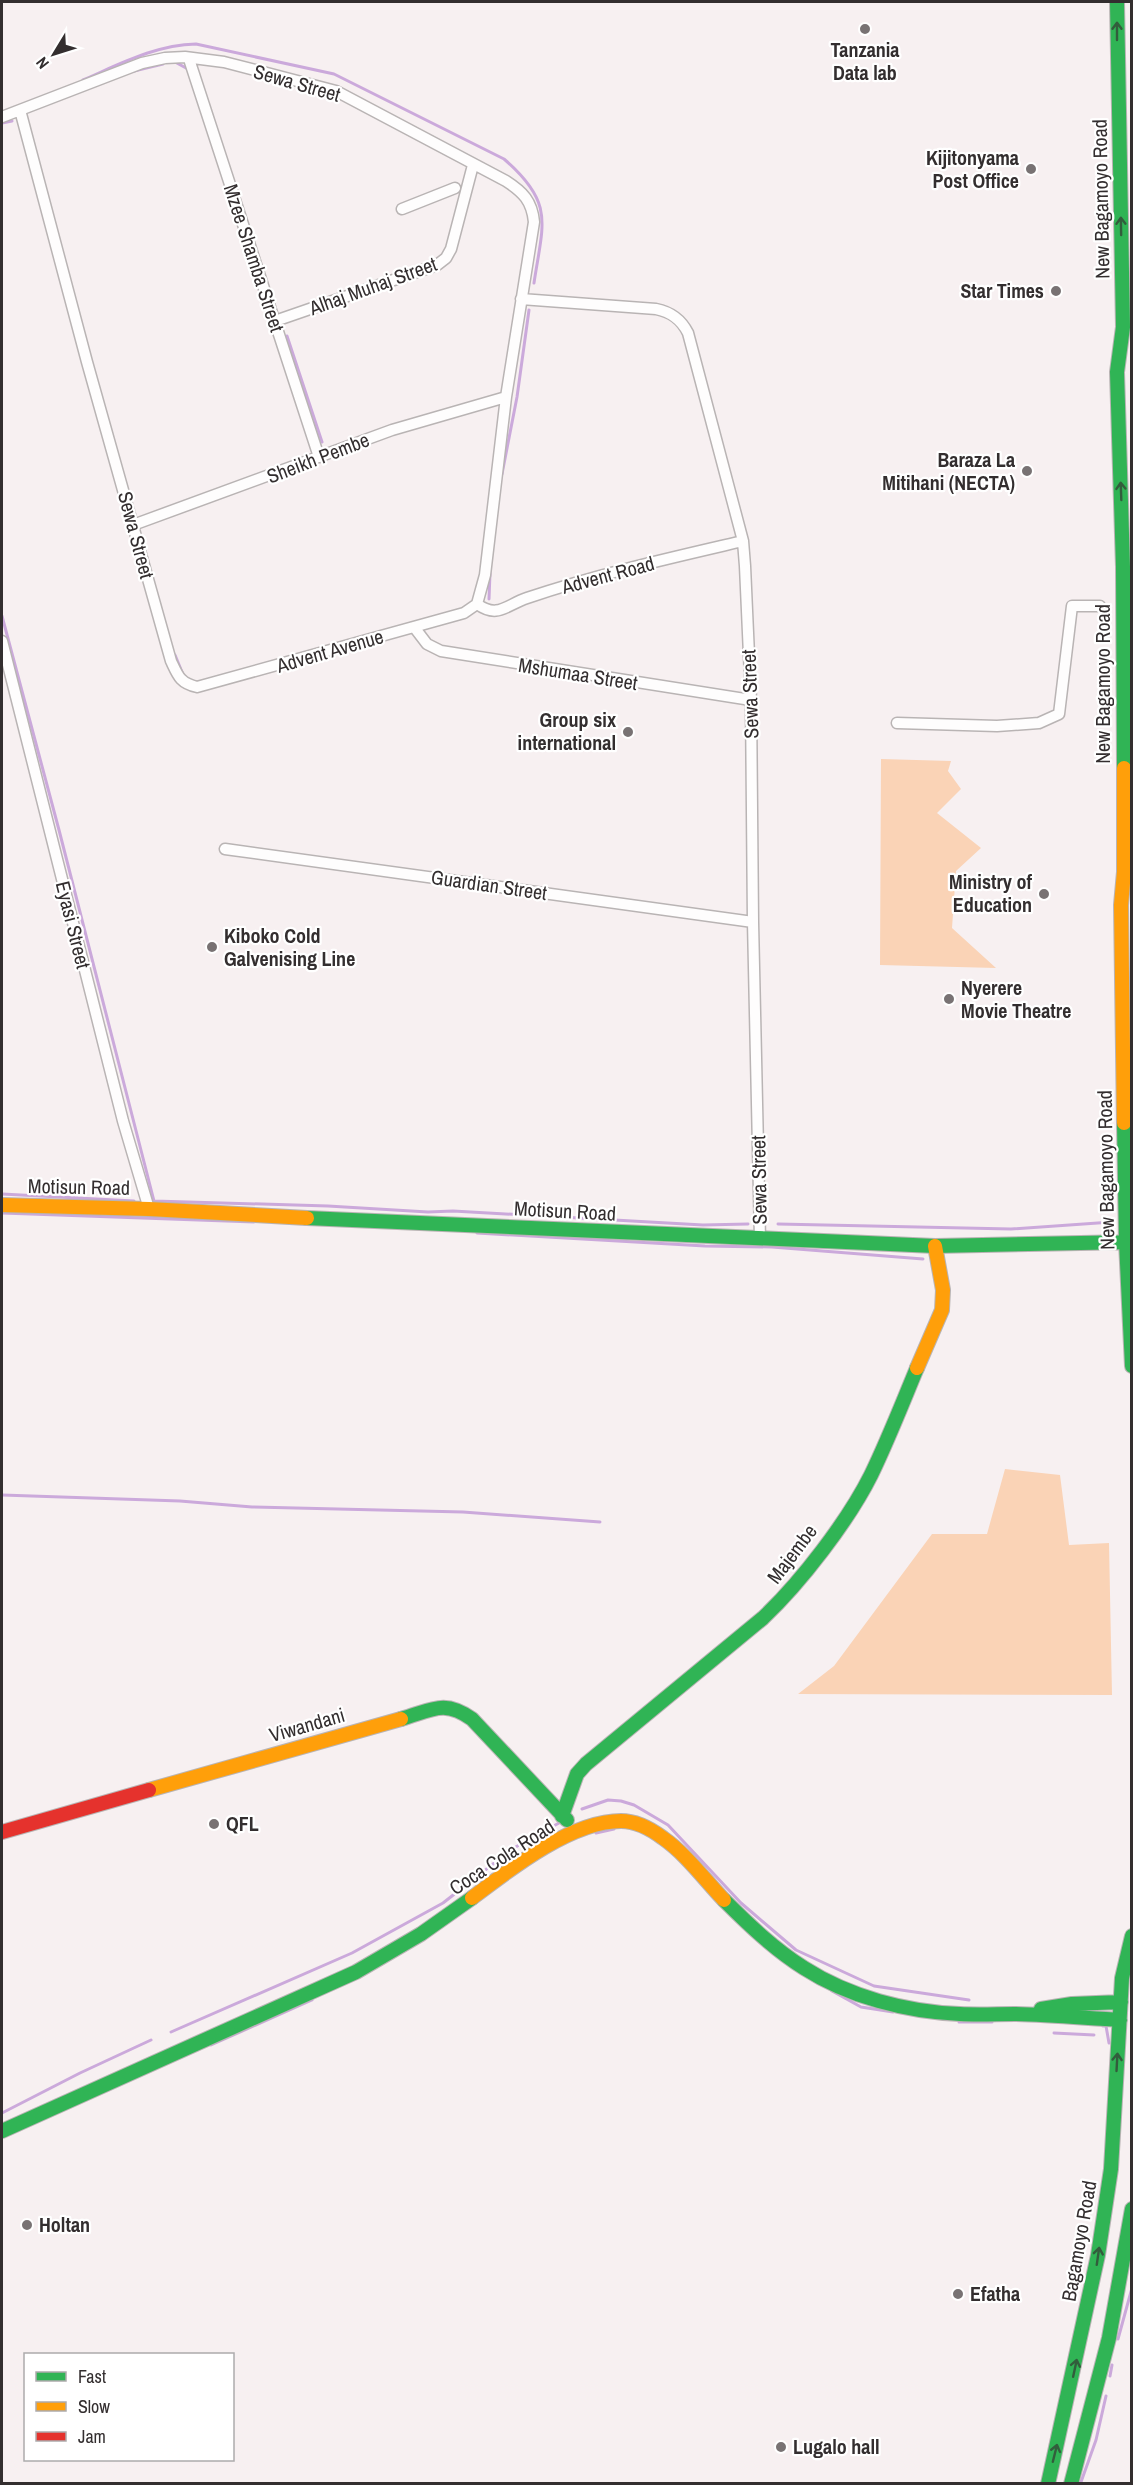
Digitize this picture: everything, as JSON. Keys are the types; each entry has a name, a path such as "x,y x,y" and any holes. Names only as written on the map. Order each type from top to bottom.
{"main road":[{"name":"New Bagamoyo Road","path":"1117,2 1127,306 1127,327 1118,372 1123,567 1124,872 1121,905 1131,1366"},
{"name":"Motisun Road","path":"2,1205 149,1209 935,1246 1129,1242"},
{"name":"Majembe","path":"562,1816 577,1774 586,1764 746,1633 784,1598 864,1491 921,1364 942,1310 943,1290 935,1246"},
{"name":"Viwandani","path":"2,1832 446,1706 458,1709 472,1719 578,1831"},
{"name":"Coca Cola Road","path":"2,2131 380,1959 513,1870 578,1831 619,1821 636,1823 669,1842 755,1928 792,1960 844,1989 891,2004 943,2013 1120,2020"},
{"path":"1121,2002 1122,1978 1131,1936"},
{"name":"Coca Cola Road","path":"1008,2014 1072,2004 1121,2002"},
{"name":"Bagamoyo Road","path":"1048,2484 1098,2255 1111,2169 1121,2002"},
{"path":"1071,2484 1109,2338 1131,2209"}],"street":[{"name":"Sewa Street","path":"2,117 142,63 165,58 224,62 336,91 525,194 531,204 534,222 506,397 485,575 477,604"},
{"name":"Mzee Shamba Street","path":"189,59 319,457"},
{"name":"Sewa Street","path":"20,110 171,661 182,680"},
{"name":"Alhaj Muhaj Street","path":"275,321 437,265 446,258 451,249 473,165"},
{"path":"402,209 455,188"},
{"name":"Sewa Street","path":"521,299 656,309 668,311 678,319 688,333 743,541 751,700 760,1239"},
{"name":"Sheikh Pembe","path":"133,525 392,430 506,397"},
{"name":"Advent Road","path":"477,604 487,611 496,612 516,602 584,579 743,541"},
{"name":"Advent Avenue","path":"182,680 186,684 197,687 464,613 477,604"},
{"path":"897,723 997,726 1039,723 1059,714 1072,606 1100,606"},
{"name":"Mshumaa Street","path":"414,627 427,644 441,651 751,700"},
{"name":"Eyasi Street","path":"2,641 120,1110 149,1209"},
{"name":"Guardian Street","path":"225,849 753,922"}],"shaded area":[{"path":"881,759 951,761 948,771 961,789 937,813 981,848 956,871 952,928 996,968 880,965"},
{"path":"1005,1469 1060,1475 1069,1545 1109,1543 1112,1695 798,1694 834,1666 932,1534 987,1534"}],"waterway":[{"path":"83,80 152,52 196,44 334,74 504,159 520,174 531,188 542,215 534,283"},
{"path":"175,62 186,68"},
{"path":"134,71 163,64"},
{"path":"2,123 12,121"},
{"path":"502,474 517,397 529,310"},
{"path":"287,336 322,442"},
{"path":"489,599 490,573"},
{"path":"2,616 154,1201"},
{"path":"175,655 182,672"},
{"path":"2,1194 134,1201"},
{"path":"154,1201 328,1206 428,1212 453,1211 703,1225 748,1224"},
{"path":"2,1213 254,1222"},
{"path":"778,1224 1011,1229 1112,1222"},
{"path":"477,1233 705,1246 772,1247 923,1259"},
{"path":"2,1495 180,1501 252,1507 463,1512 600,1522"},
{"path":"582,1809 608,1800 621,1801 634,1805 668,1825 741,1903 796,1950 874,1986 969,2000"},
{"path":"171,2032 352,1953 443,1903 512,1849 559,1823"},
{"path":"596,1833 614,1829"},
{"path":"832,1991 861,2007 893,2012"},
{"path":"211,2045 312,2000"},
{"path":"959,2022 992,2022"},
{"path":"1103,2026 1106,2026 1109,2043"},
{"path":"1054,2033 1094,2035"},
{"path":"2,2113 151,2040"},
{"path":"1118,2339 1132,2288"},
{"path":"1110,2376 1112,2365"},
{"path":"1081,2482 1096,2440 1106,2396"}],"traffic: fast":[{"path":"1117,2 1123,327 1117,372 1123,567 1124,768"},
{"path":"1124,1123 1126,1242 1132,1366"},
{"path":"307,1218 935,1246 1132,1242"},
{"path":"562,1816 577,1774 586,1764 763,1618 808,1569 850,1512 871,1475 917,1368"},
{"path":"401,1719 438,1708 453,1709 472,1719 567,1820"},
{"path":"2,2131 356,1972 421,1934 472,1898"},
{"path":"724,1900 772,1945 793,1961 821,1978 859,1995 899,2006 940,2013 1028,2014 1120,2020"},
{"path":"1048,2484 1098,2255 1111,2169 1122,1978 1132,1936"},
{"path":"1041,2009 1072,2004 1121,2002"},
{"path":"1071,2484 1109,2338 1132,2209"}],"traffic: slow":[{"path":"1124,768 1124,872 1121,905 1124,1123"},
{"path":"2,1205 149,1209 307,1218"},
{"path":"917,1368 942,1310 943,1290 935,1246"},
{"path":"149,1790 401,1719"},
{"path":"472,1898 523,1861 562,1838 602,1823 621,1821 643,1826 671,1844 724,1900"}],"traffic: jam":[{"path":"2,1832 149,1790"}],"place":[{"name":"Tanzania Data lab","path":"865,29"},
{"name":"Kijitonyama Post Office","path":"1031,169"},
{"name":"Star Times","path":"1056,291"},
{"name":"Baraza La Mitihani (NECTA)","path":"1027,471"},
{"name":"Group six international","path":"628,732"},
{"name":"Ministry of Education","path":"1044,894"},
{"name":"Kiboko Cold Galvenising Line","path":"212,947"},
{"name":"Nyerere Movie Theatre","path":"949,999"},
{"name":"QFL","path":"214,1824"},
{"name":"Holtan","path":"27,2225"},
{"name":"Efatha","path":"958,2294"},
{"name":"Lugalo hall","path":"781,2447"}]}
